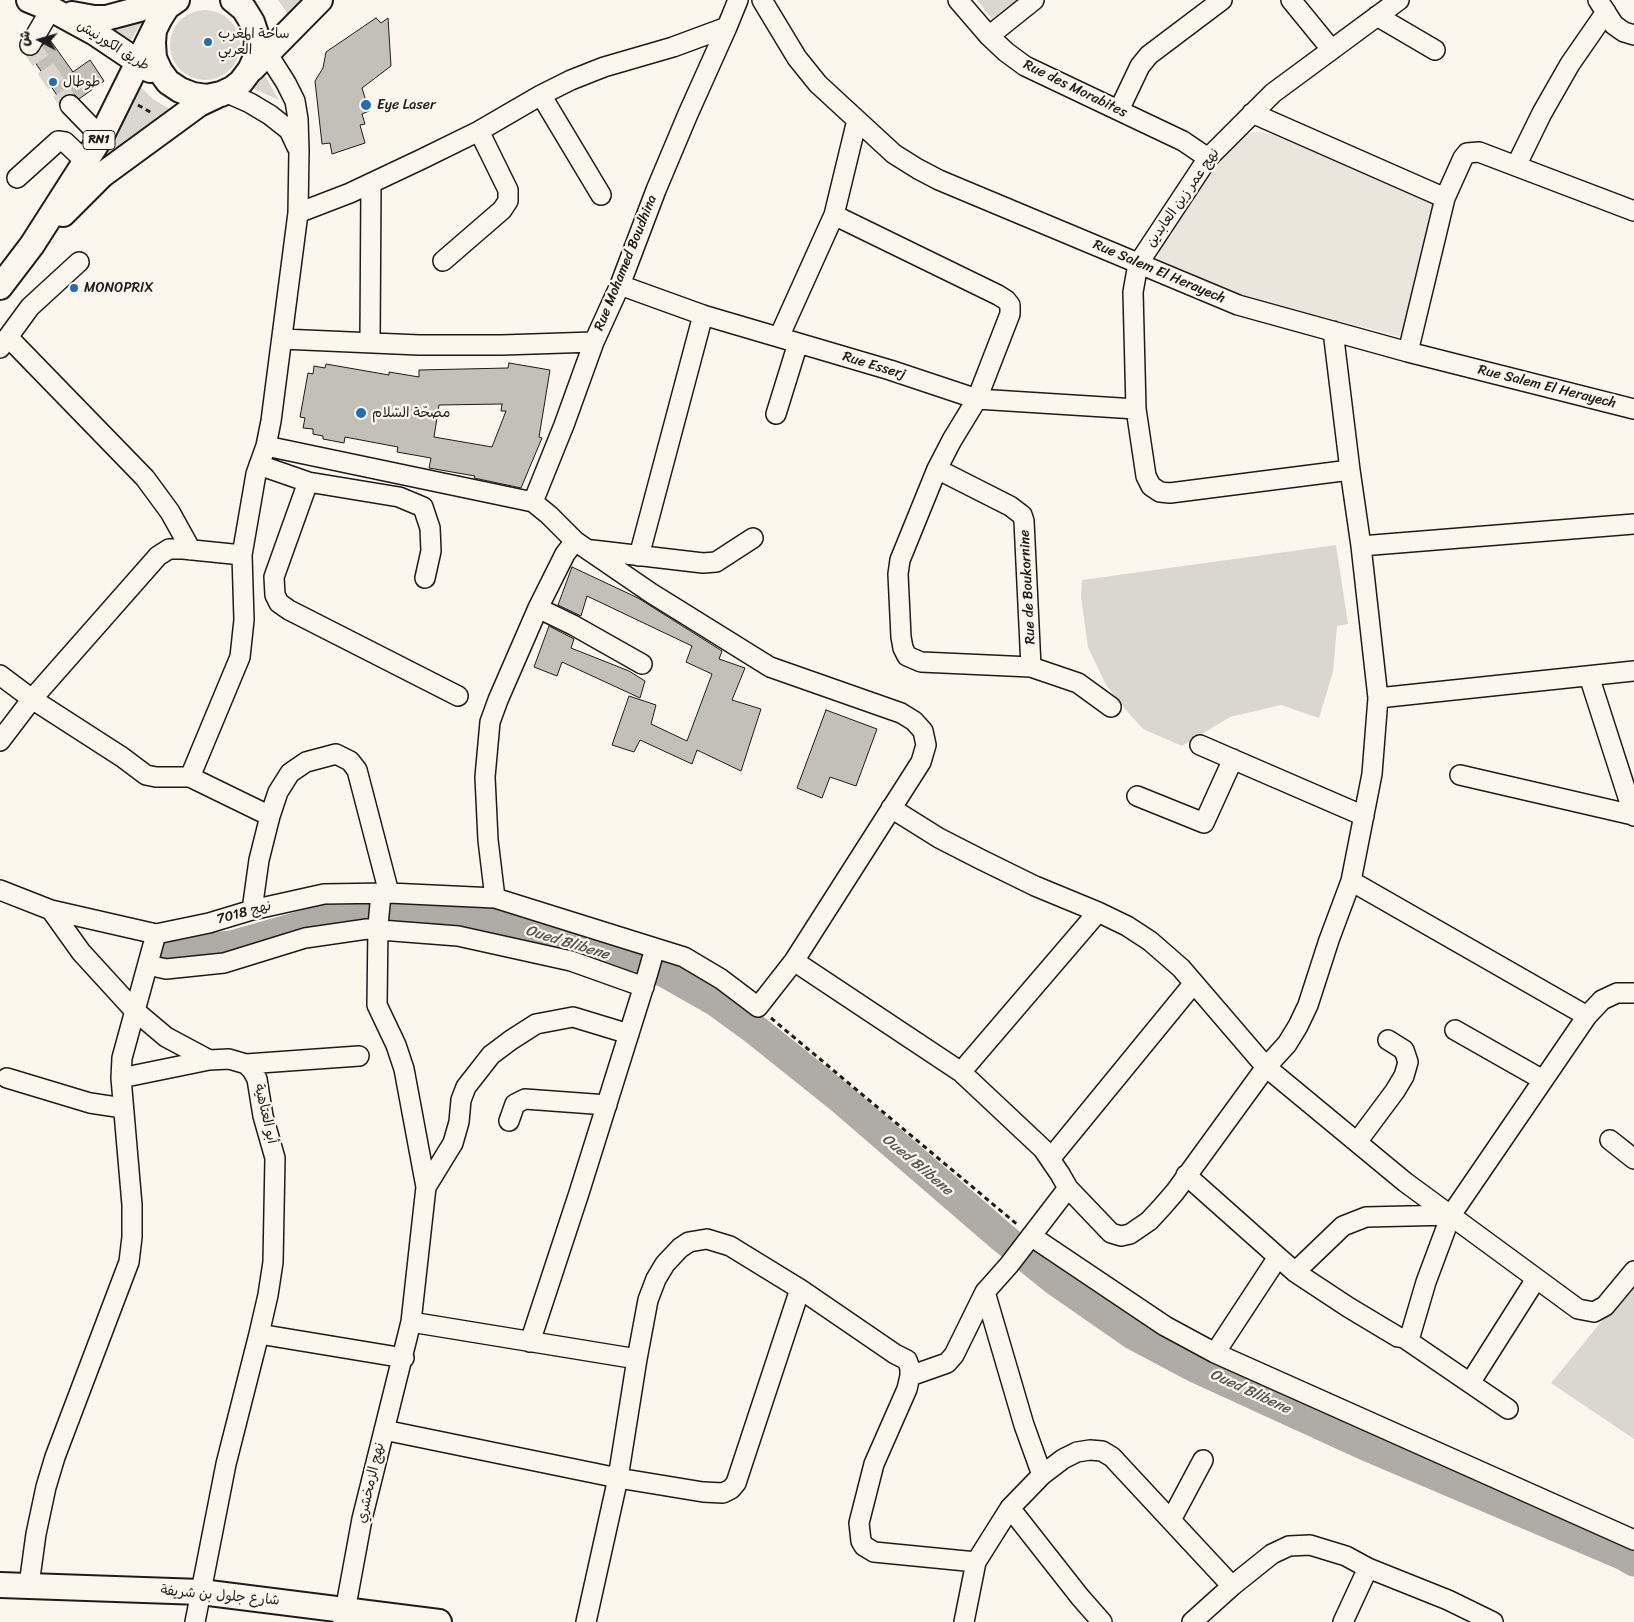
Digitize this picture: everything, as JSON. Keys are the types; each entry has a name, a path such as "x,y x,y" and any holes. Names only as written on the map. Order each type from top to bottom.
{"main road":[{"name":"طريق الكورنيش","path":"29,0 51,9 95,33 180,90 193,95 207,97 223,93"},
{"path":"51,9 75,15 106,18 140,9 157,0"},
{"name":"RN1","path":"0,287 32,245 101,137 160,18 176,0"},
{"path":"233,0 244,9 255,28 320,0"},
{"name":"RN1","path":"32,245 102,175 199,104 232,89 242,82 256,56 255,28"},
{"path":"154,30 152,43 154,56 160,71 168,82"},
{"name":"شارع جلول بن شريفة","path":"0,1585 202,1592 344,1616 440,1622"}],"street":[{"name":"Rue Mohamed Boudhina","path":"533,502 564,425 594,342 620,285 660,181 738,0"},
{"name":"Rue Salem El Herayech","path":"762,0 797,58 818,84 894,154 940,180 1238,305 1408,352 1634,409"},
{"name":"Rue des Morabites","path":"958,0 989,36 1025,66 1183,141 1208,158"},
{"path":"989,36 1034,0"},
{"path":"1119,110 1140,66 1149,55 1222,0"},
{"path":"1291,0 1331,49"},
{"name":"نهج عمر زين العابدين","path":"1350,470 1170,493 1160,492 1151,486 1146,476 1136,409 1133,292 1138,264 1208,158 1273,93 1399,0"},
{"path":"1516,166 1542,112 1602,6 1614,25 1624,32 1634,35"},
{"path":"30,45 51,9"},
{"path":"1377,16 1435,50"},
{"path":"298,213 371,183 479,131 541,95 604,67 672,47 727,27"},
{"path":"190,777 240,656 244,620 242,555 256,474 266,446 271,421 298,213 299,150 298,119 295,101 255,28"},
{"path":"223,93 250,103 270,115 289,130 299,150"},
{"path":"541,95 601,195"},
{"path":"70,105 101,137"},
{"path":"1252,113 1445,198"},
{"path":"779,337 834,215 856,120"},
{"path":"443,261 502,210 508,200 508,190 479,131"},
{"path":"17,178 58,141 65,142 86,160"},
{"path":"1408,352 1445,198 1462,158 1467,153 1479,152 1634,211"},
{"path":"370,343 371,183"},
{"path":"834,215 1006,300 1010,305 1010,314 977,399 937,469 900,560 898,574 901,636 903,648 907,656 921,662 1031,667 1078,683 1111,707"},
{"path":"79,262 30,307 4,343 145,478 170,512 191,550"},
{"name":"Rue Esserj","path":"620,285 703,315 890,370 977,399 1136,409"},
{"path":"638,556 703,315"},
{"path":"794,961 961,1072 1042,1149 1068,1188 1111,1232 1121,1236 1130,1234 1149,1221 1175,1192 1266,1067 1287,1044 1302,1019 1351,881 1372,774 1378,698 1361,546 1333,331"},
{"path":"282,339 370,343 502,345 594,342"},
{"path":"776,414 798,343"},
{"path":"266,446 533,502 581,545 766,673 901,713 914,721 923,731 926,745 921,762 794,961 758,1007"},
{"path":"259,465 308,482 399,497 423,507 430,528 431,551 425,578"},
{"name":"Rue de Boukornine","path":"937,469 1010,506 1022,515 1024,521 1031,667"},
{"path":"308,482 274,577 275,595 279,602 289,610 458,696"},
{"path":"1361,546 1634,524"},
{"path":"495,898 488,840 485,777 490,722 538,608 565,554 581,545 638,556 703,563 716,562 753,538"},
{"path":"0,741 32,699 158,556 169,549 242,555"},
{"path":"538,608 573,625 642,664"},
{"path":"1378,698 1634,671"},
{"path":"0,675 32,699 122,756 146,775 156,777 190,777 270,816"},
{"path":"1589,676 1634,815"},
{"path":"1200,745 1364,816"},
{"path":"252,910 260,860 270,816 278,792 290,773 306,762 336,754 350,761 357,770 383,895 378,928 377,1005 396,1045 404,1068 426,1187 412,1322 637,1359"},
{"path":"1137,796 1204,823 1233,759"},
{"path":"1460,775 1634,815"},
{"path":"890,808 939,838 980,859 1035,886 1098,912 1150,941 1181,968 1266,1067 1405,1182 1578,1309 1594,1312 1605,1306 1634,1271"},
{"path":"1351,881 1587,1016"},
{"name":"نهج 7018","path":"0,890 51,910 156,934 209,923 252,910 324,894 495,898 654,950 684,957 721,979 758,1007"},
{"path":"51,910 81,952 134,1010 166,1036 209,1060"},
{"path":"961,1072 1098,912"},
{"path":"148,965 166,969 224,963 305,938 378,928 458,936 572,961 646,982"},
{"path":"29,1585 36,1534 46,1487 55,1457 129,1262 132,1237 132,1205 123,1108 122,1058 156,934"},
{"path":"530,1342 646,982 654,950"},
{"path":"1050,1159 1194,983"},
{"path":"1186,1175 1295,1272 1398,1338 1409,1337 1426,1282 1451,1215 1587,1016 1602,1000 1617,993 1634,993"},
{"path":"426,1187 453,1143 459,1122 461,1100 466,1087 491,1055 536,1024 573,1017 629,1034"},
{"path":"1455,1030 1543,1080"},
{"path":"1357,1142 1396,1091 1406,1069 1408,1062 1404,1050 1388,1040"},
{"path":"121,1078 209,1060 229,1060 246,1064 358,1056"},
{"name":"أبو العتاهية","path":"195,1622 226,1464 259,1334 273,1262 273,1148 266,1128 257,1079 246,1064"},
{"path":"7,1078 90,1103 123,1108"},
{"path":"509,1121 515,1104 525,1099 607,1105"},
{"path":"1610,1140 1634,1159"},
{"path":"910,1376 947,1363 954,1355 985,1292 1009,1265 1068,1188"},
{"path":"1295,1272 1343,1226 1366,1217 1451,1215"},
{"path":"586,1622 618,1478 648,1300 665,1264 680,1248 689,1242 707,1239 730,1246 758,1262 895,1354 907,1360 910,1376 907,1388 874,1464 859,1523 861,1541 864,1546 874,1552 976,1562"},
{"path":"1028,1240 1166,1326 1215,1353 1634,1540"},
{"path":"1215,1353 1278,1257"},
{"path":"1470,1383 1536,1279"},
{"path":"384,1430 618,1478 703,1492 724,1493 736,1483 800,1289"},
{"path":"985,1292 1024,1426 1042,1475"},
{"name":"نهج الزمخشري","path":"344,1616 362,1519 412,1322"},
{"path":"259,1334 404,1358"},
{"path":"1404,1338 1508,1408"},
{"path":"964,1622 976,1562 1010,1508 1042,1475 1063,1459 1077,1452 1090,1450 1102,1451 1112,1456 1232,1586"},
{"path":"1171,1520 1203,1460"},
{"path":"1010,1508 1102,1622"},
{"path":"1192,1622 1232,1586 1272,1554 1289,1546 1310,1545 1346,1556 1368,1568 1448,1600 1493,1622"},
{"path":"1344,1622 1368,1568"}],"path":[{"path":"122,96 172,125"},
{"path":"758,1007 1028,1240"}],"shaded area":[{"path":"278,0 308,0 290,17"},
{"path":"977,0 1016,0 992,19"},
{"path":"205,10 218,13 230,20 237,32 240,45 237,58 230,70 218,77 205,80 192,77 180,70 173,58 170,45 173,32 180,20 192,13"},
{"path":"143,21 128,44 104,29"},
{"path":"264,74 279,100 252,88"},
{"path":"139,85 153,99 173,111 92,172"},
{"path":"1258,132 1272,134 1438,206 1406,338 1242,296 1160,260 1156,249 1225,151 1247,134"},
{"path":"1336,545 1348,624 1337,626 1333,672 1319,718 1281,705 1230,717 1182,746 1143,729 1106,685 1088,647 1081,597 1082,580"},
{"path":"1634,1282 1634,1439 1551,1383"}],"building":[{"path":"376,18 381,23 388,18 391,66 362,88 369,111 362,114 365,124 360,125 365,143 332,154 330,143 322,144 315,81 323,68 326,52"},
{"path":"48,37 73,72 90,60 104,81 79,99 74,94 68,94 60,100 31,56 39,51"},
{"path":"509,363 550,370 539,437 542,438 521,488 474,478 475,476 429,468 431,458 397,452 398,447 345,437 344,443 323,439 323,436 313,434 313,429 303,428 305,418 300,417 308,373 313,374 314,366 325,368 326,364 389,375 389,372 419,377 419,370 508,368","holes":["502,404 501,411 506,411 492,447 434,437 439,405"]},
{"path":"572,567 638,598 722,651 719,659 745,668 732,700 761,709 741,771 697,750 692,764 640,740 634,752 612,745 629,696 656,705 651,724 687,741 712,674 686,662 692,646 587,596 581,616 558,605"},
{"path":"549,626 574,639 571,648 629,671 645,681 640,698 562,662 557,676 534,667"},
{"path":"826,710 877,729 856,786 830,777 822,798 797,788"}],"waterway":[{"name":"Oued Blibene","path":"169,952 232,946 324,920 456,917 508,925 665,972 716,1001 753,1028 843,1100 1002,1237 1054,1279 1133,1334 1197,1368 1363,1444 1624,1555 1634,1561"}],"tunnel":[{"path":"30,45 70,105"}],"place":[{"name":"ساحة المغرب العربي","path":"208,42"},
{"name":"طوطال","path":"53,82"},
{"name":"Eye Laser","path":"366,105"},
{"name":"MONOPRIX","path":"74,288"},
{"name":"مصحّة السّلام","path":"361,413"}]}
